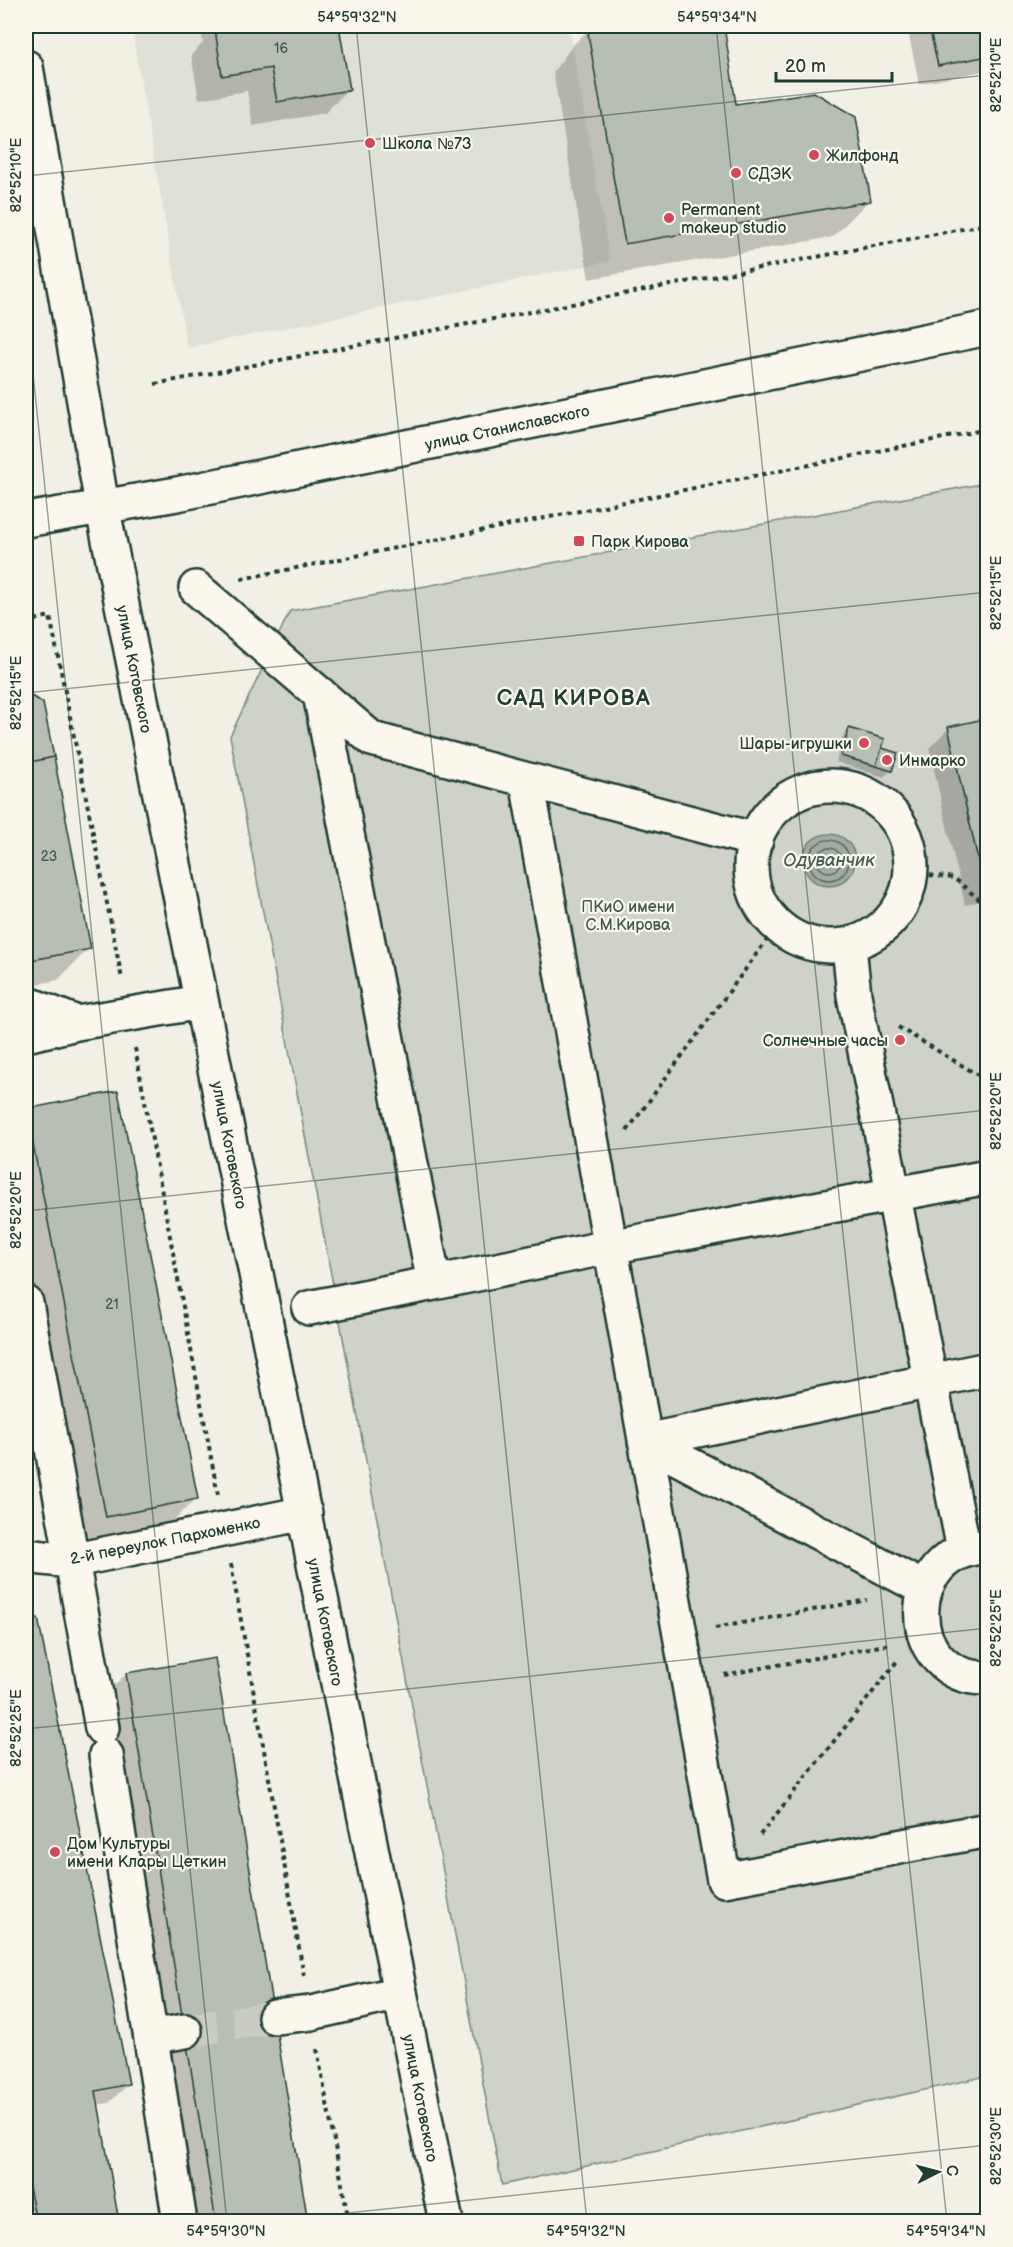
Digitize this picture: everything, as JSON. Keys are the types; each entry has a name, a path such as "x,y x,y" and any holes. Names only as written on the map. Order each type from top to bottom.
{"street":[{"name":"улица Котовского","path":"26,67 102,505 446,2222"},
{"name":"улица Станиславского","path":"26,520 102,505 177,494 987,328"},
{"path":"196,588 372,739 756,840"},
{"path":"320,694 434,1283"},
{"path":"527,781 724,1880 987,1830"},
{"path":"827,785 854,788 879,801 898,821 910,848 912,873 906,898 892,920 872,936 849,946 823,947 798,940 777,926 761,906 752,882 750,857 756,840 759,830 776,807 799,792 827,785"},
{"path":"849,946 857,1003 932,1380 976,1549 945,1560 911,1591"},
{"path":"26,1035 77,1023 201,1002"},
{"path":"26,1003 77,1023"},
{"path":"309,1308 609,1247 987,1177"},
{"path":"26,1303 69,1536 70,1561 104,1742 180,2222"},
{"path":"645,1442 987,1369"},
{"path":"645,1442 922,1596 920,1618 911,1644 938,1658 956,1672 976,1678 987,1678"},
{"name":"2-й переулок Пархоменко","path":"26,1556 70,1561 305,1513"},
{"path":"275,2017 311,2013 400,1993"},
{"path":"151,2037 185,2031"}],"path":[{"path":"155,384 987,224"},
{"path":"196,588 987,429"},
{"path":"26,622 50,616 129,1015 225,1530 349,2222"},
{"path":"912,873 954,878 987,907"},
{"path":"597,1173 777,926"},
{"path":"857,1003 987,1081"},
{"path":"680,1635 911,1591"},
{"path":"688,1682 911,1644"},
{"path":"724,1880 911,1644"}],"shaded area":[{"name":"Школа №73","path":"131,26 569,26 610,261 187,348"}],"green space":[{"name":"ПКиО имени С.М.Кирова","path":"987,483 987,2076 502,2185 230,736 290,611"}],"water":[{"name":"Одуванчик","path":"829,834 839,836 847,842 853,850 855,860 853,870 847,878 839,884 829,886 819,884 811,878 805,870 803,860 805,850 811,842 819,836"}],"building":[{"path":"228,26 339,26 350,90 277,102 271,68 222,76 215,29"},
{"path":"595,26 724,26 736,104 814,92 856,117 871,201 625,244 588,34"},
{"path":"929,26 988,26 988,56 938,66"},
{"path":"26,693 43,703 54,757 26,763"},
{"path":"988,718 988,885 984,886 948,727"},
{"name":"Шары-игрушки","path":"849,728 885,739 876,766 841,756"},
{"name":"Инмарко","path":"882,748 898,753 892,771 876,766"},
{"path":"54,757 91,949 26,961 26,763"},
{"path":"118,1091 198,1499 106,1517 26,1109"},
{"name":"Дом Культуры имени Клары Цеткин","path":"38,1618 129,2084 96,2091 119,2222 36,2222 26,2172 26,1620"},
{"path":"215,1658 308,2222 216,2222 126,1673"}],"tunnel":[{"path":"185,2031 275,2017"}],"place":[{"name":"Школа №73","path":"370,143"},
{"name":"Жилфонд","path":"814,155"},
{"name":"СДЭК","path":"736,173"},
{"name":"Permanent makeup studio","path":"669,218"},
{"name":"Парк Кирова","path":"579,541"},
{"name":"Шары-игрушки","path":"864,743"},
{"name":"Инмарко","path":"887,760"},
{"name":"Солнечные часы","path":"900,1040"},
{"name":"Дом Культуры имени Клары Цеткин","path":"55,1852"}],"district":[{"name":"САД КИРОВА","path":"574,697"}]}
